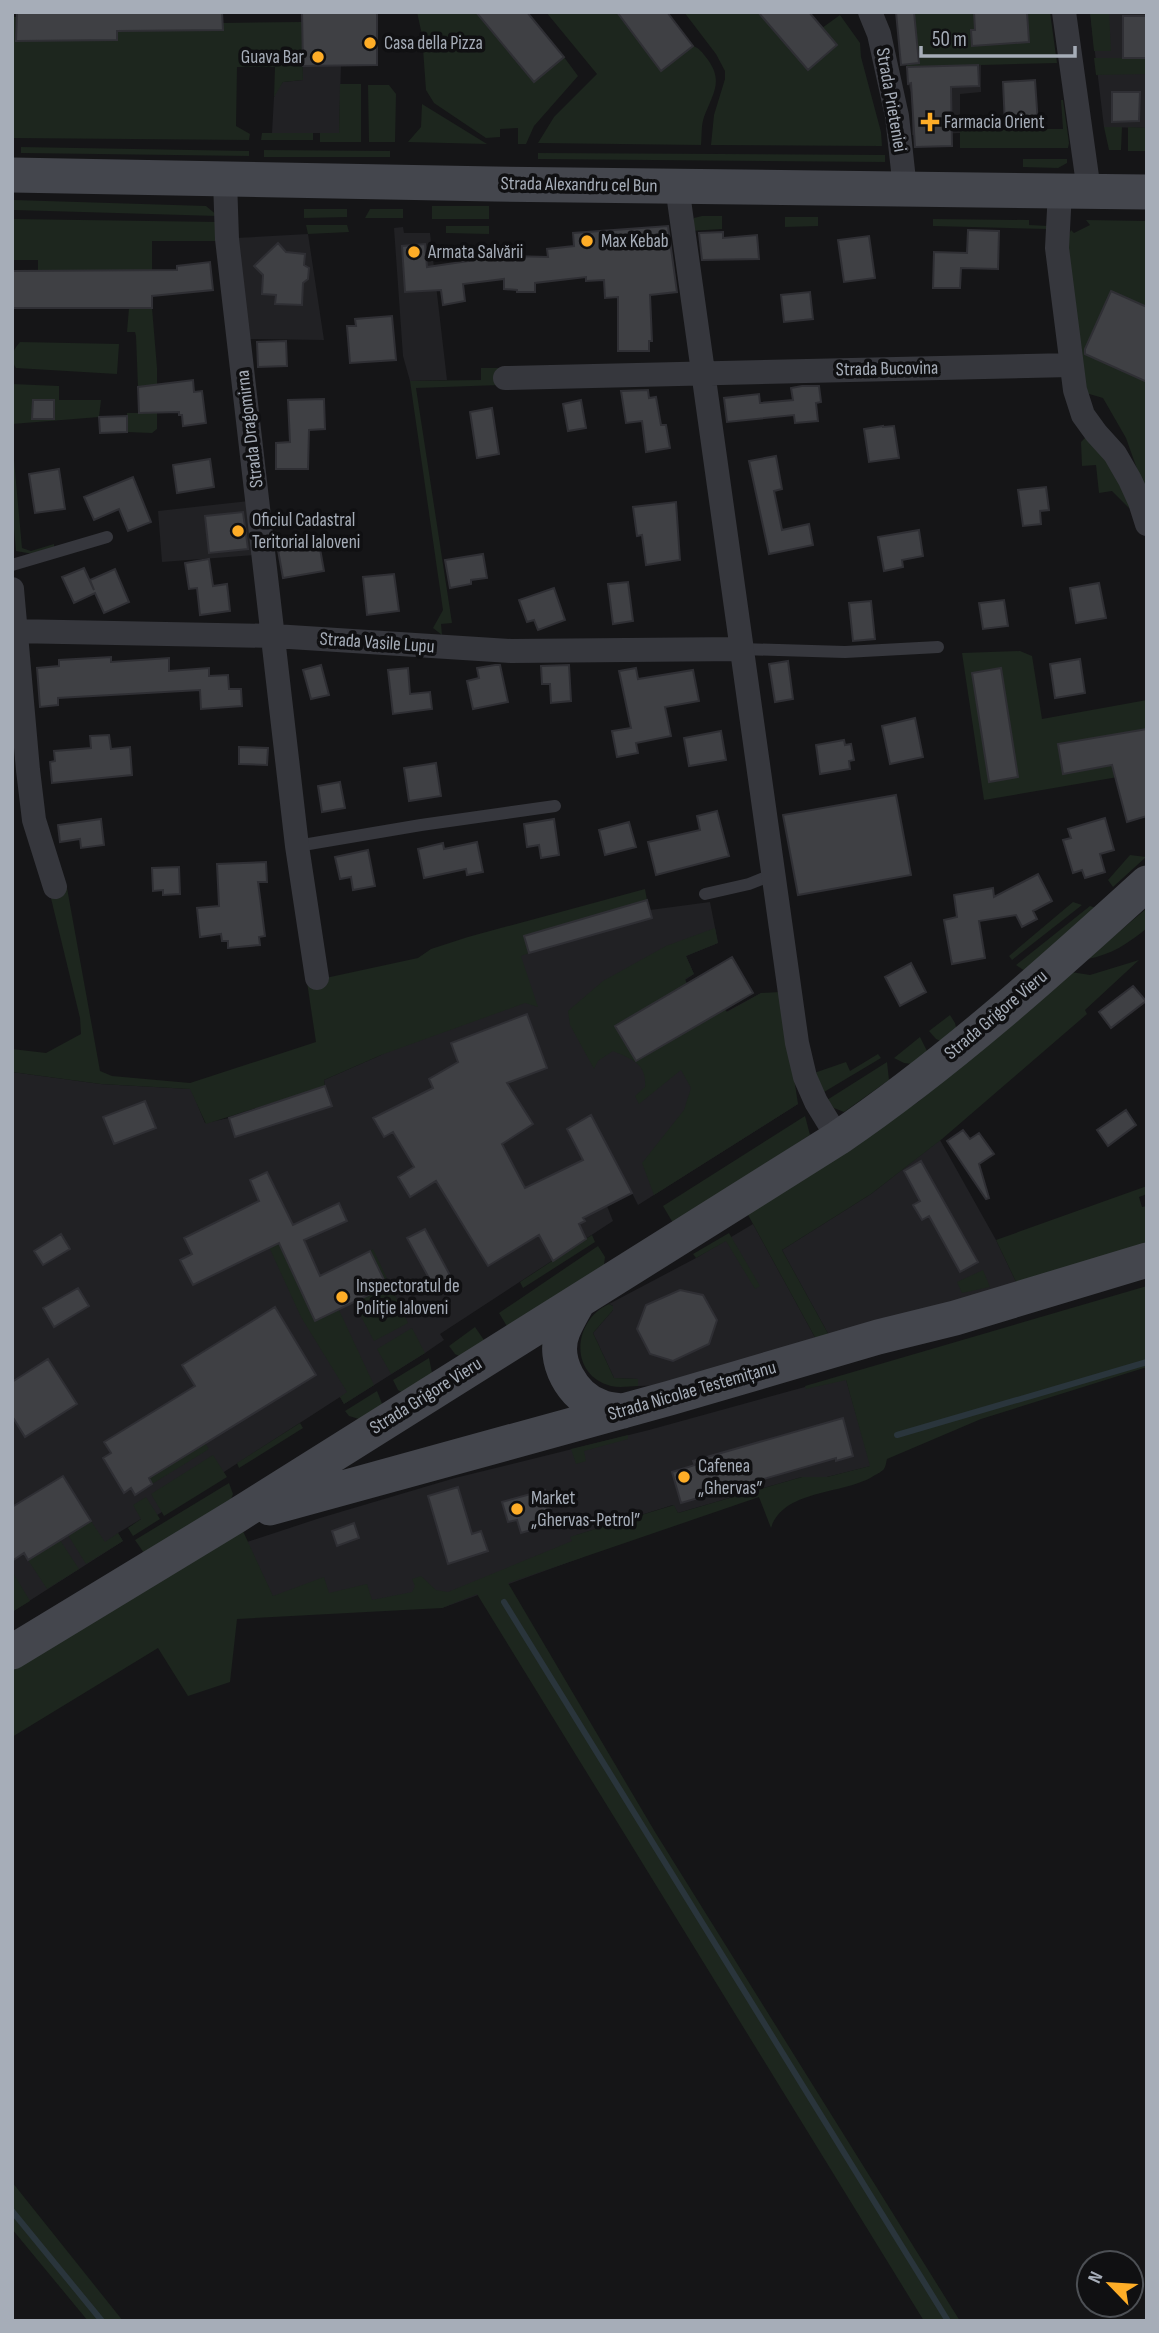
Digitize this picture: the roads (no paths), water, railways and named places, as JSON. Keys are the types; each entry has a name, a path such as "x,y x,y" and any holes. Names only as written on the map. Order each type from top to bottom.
{"main road":[{"name":"Strada Alexandru cel Bun","path":"12,175 1147,192"},
{"name":"Strada Grigore Vieru","path":"12,1652 236,1516 838,1138 962,1044 1147,883"},
{"name":"Strada Nicolae Testemițanu","path":"236,1516 623,1411 878,1337 956,1318 1147,1260"},
{"path":"578,1302 562,1333 560,1356 567,1378 581,1396 601,1407 623,1411"}],"street":[{"name":"Strada Prieteniei","path":"870,12 878,34 897,116 905,189"},
{"path":"1063,12 1074,191 1057,248 1071,365 1083,415 1115,454 1140,502 1147,524"},
{"name":"Strada Dragomirna","path":"225,180 227,239 298,845 317,978"},
{"path":"677,186 797,1043 805,1077 816,1102 838,1138"},
{"name":"Strada Bucovina","path":"505,378 1071,365"},
{"path":"12,589 27,770 34,820 55,887"},
{"name":"Strada Vasile Lupu","path":"14,631 274,636 511,651 743,649"}],"lane":[{"path":"12,565 107,537"},
{"name":"Strada Vasile Lupu","path":"743,649 845,652 938,647"},
{"path":"298,845 555,806"},
{"path":"705,894 749,884 774,874"}],"waterway":[{"path":"897,1435 1147,1362"},
{"path":"504,1602 948,2321"},
{"path":"12,2211 102,2321"}],"place":[{"name":"Casa della Pizza","path":"370,43"},
{"name":"Guava Bar","path":"318,57"},
{"name":"Farmacia Orient","path":"930,122"},
{"name":"Max Kebab","path":"587,241"},
{"name":"Armata Salvării","path":"414,252"},
{"name":"Oficiul Cadastral Teritorial Ialoveni","path":"238,531"},
{"name":"Inspectoratul de Poliție Ialoveni","path":"342,1297"},
{"name":"Cafenea „Ghervas”","path":"684,1477"},
{"name":"Market „Ghervas-Petrol”","path":"517,1509"}]}
